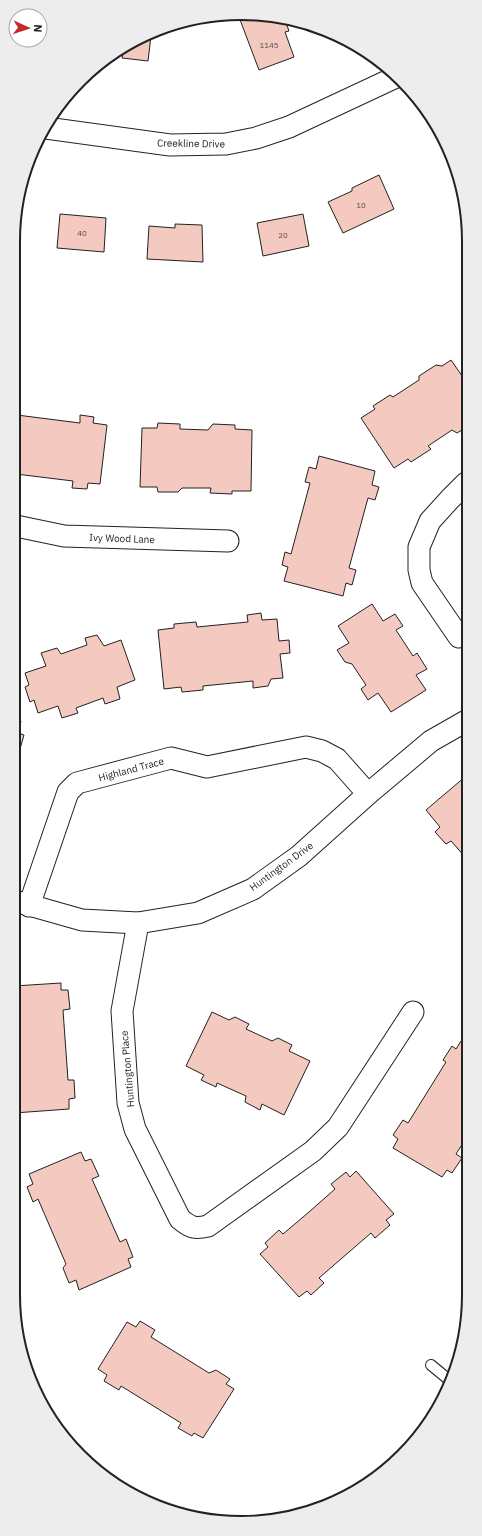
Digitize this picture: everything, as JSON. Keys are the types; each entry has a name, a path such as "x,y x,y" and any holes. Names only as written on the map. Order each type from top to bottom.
{"street":[{"name":"Creekline Drive","path":"51,129 170,145 226,144 256,138 289,127 391,79"},
{"path":"462,488 430,521 419,547 419,570 422,583 462,637"},
{"name":"Ivy Wood Lane","path":"20,527 64,536 228,541"},
{"name":"Huntington Drive","path":"22,904 82,920 138,923 198,913 253,889 299,856 368,794 431,741 462,723"},
{"name":"Highland Trace","path":"22,904 68,792 77,783 171,758 207,767 306,747 322,751 338,760 368,794"},
{"name":"Huntington Place","path":"138,923 122,1011 128,1103 134,1129 180,1219 188,1226 197,1228 208,1226 313,1151 338,1127 413,1012"}],"lane":[{"path":"431,1365 446,1377"}],"building":[{"path":"240,20 255,20 287,25 289,31 285,32 294,57 259,70"},
{"path":"151,40 148,61 122,58 123,54"},
{"path":"379,175 394,209 343,233 328,202 352,191 352,188"},
{"path":"60,214 106,218 104,252 57,248"},
{"path":"303,214 309,246 263,256 257,223"},
{"path":"175,224 202,225 203,262 147,259 149,226 175,228"},
{"path":"451,360 462,376 462,430 457,433 452,430 428,446 431,449 411,462 408,459 394,468 361,418 375,409 373,406 390,395 393,397 419,380 419,376 436,365 442,366"},
{"path":"20,415 80,423 80,415 94,417 93,423 107,425 100,484 88,483 87,489 72,488 73,481 20,474"},
{"path":"158,423 180,424 180,429 208,430 213,424 235,425 235,429 252,430 251,491 232,491 232,494 210,493 211,488 182,488 178,492 158,492 157,487 140,487 142,428 157,428"},
{"path":"319,456 375,471 372,485 379,487 375,500 368,498 349,568 356,570 352,585 346,583 343,596 284,581 288,567 282,565 285,552 291,554 310,483 305,482 309,467 316,469"},
{"path":"372,604 383,621 395,614 403,626 396,630 413,656 417,653 427,669 416,675 426,690 391,712 378,693 368,700 361,689 366,685 352,664 345,662 337,650 349,643 338,626"},
{"path":"261,613 262,620 277,619 279,641 289,640 290,653 280,654 283,678 271,679 268,686 253,688 253,681 203,686 203,690 182,692 181,687 164,689 158,630 174,628 174,624 196,622 197,627 248,622 247,615"},
{"path":"97,635 104,646 121,640 135,680 117,687 120,699 105,704 103,698 76,708 78,713 62,718 58,706 38,713 34,700 30,702 25,687 29,685 25,673 46,666 41,653 57,648 61,654 87,645 85,638"},
{"path":"20,734 24,735 20,749"},
{"path":"462,779 462,853 451,841 446,844 435,832 440,827 426,810"},
{"path":"61,983 61,990 68,990 70,1009 63,1010 68,1080 74,1080 75,1098 69,1099 69,1109 20,1113 20,986"},
{"path":"212,1012 229,1020 235,1017 249,1024 246,1029 272,1041 278,1038 292,1045 289,1051 310,1061 284,1115 262,1104 260,1110 245,1102 246,1096 217,1083 216,1087 201,1080 204,1075 186,1066"},
{"path":"461,1041 462,1145 456,1154 462,1158 452,1173 447,1170 442,1177 393,1148 398,1139 393,1135 403,1120 408,1123 446,1062 443,1060 452,1046 456,1049"},
{"path":"81,1152 85,1161 91,1159 99,1176 92,1179 120,1242 126,1239 133,1257 128,1259 131,1267 79,1290 76,1280 69,1283 63,1268 66,1264 38,1199 33,1202 27,1187 33,1184 29,1174"},
{"path":"356,1171 394,1214 386,1220 390,1225 375,1238 371,1233 319,1278 324,1283 311,1295 307,1291 299,1297 260,1254 268,1247 265,1243 279,1230 283,1234 335,1189 331,1184 346,1172 350,1177"},
{"path":"140,1321 155,1330 151,1337 209,1373 216,1370 230,1379 226,1384 234,1389 203,1438 194,1433 192,1436 178,1428 181,1423 121,1386 119,1390 104,1381 107,1375 98,1369 127,1322 136,1327"}]}
